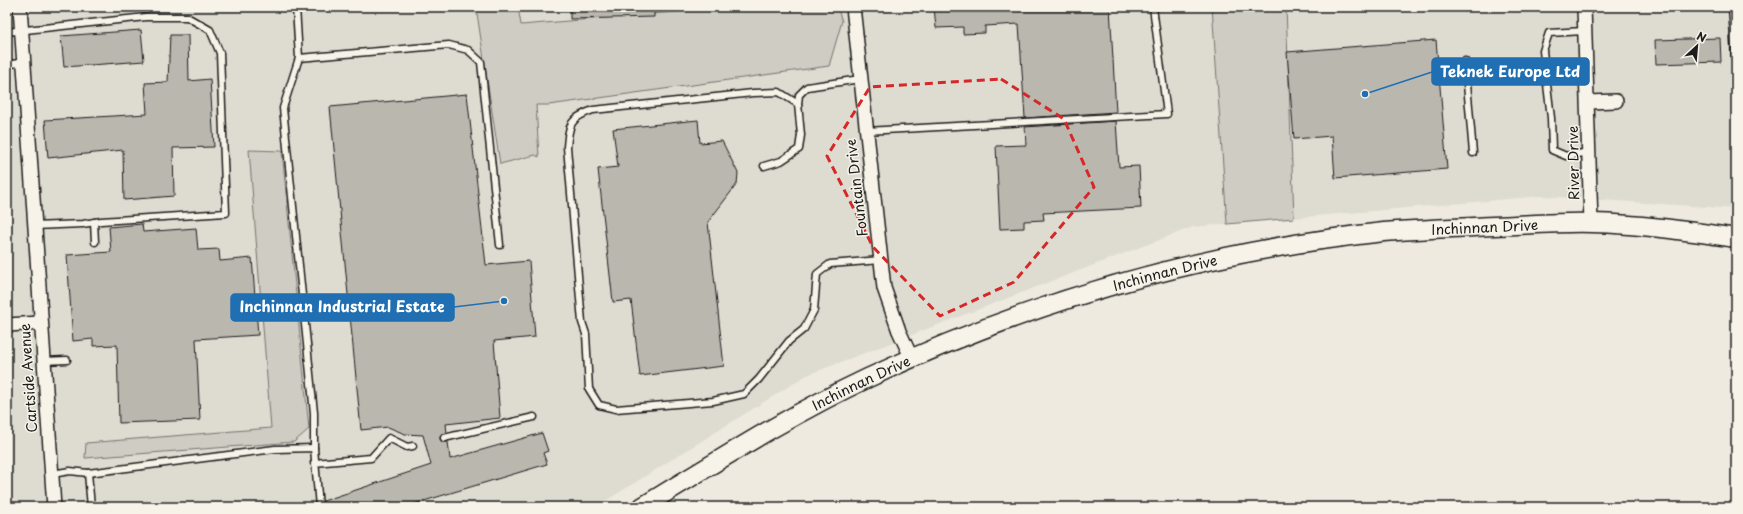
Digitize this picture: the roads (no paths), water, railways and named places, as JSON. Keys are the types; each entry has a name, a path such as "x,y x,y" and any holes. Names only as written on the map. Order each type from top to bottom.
{"street":[{"name":"Cartside Avenue","path":"20,7 25,63 40,323 54,507"},
{"name":"Fountain Drive","path":"853,7 884,288 899,331 912,359"},
{"name":"River Drive","path":"1584,7 1591,223"},
{"path":"1588,102 1616,101"},
{"name":"Inchinnan Drive","path":"642,507 802,412 868,378 965,336 1066,300 1125,282 1220,258 1384,232 1443,228 1591,223 1652,227 1736,238"},
{"path":"7,325 40,323"}],"lane":[{"path":"296,7 300,58 282,108 314,413 314,463 319,507"},
{"path":"866,132 1167,114 1153,7"},
{"path":"1732,7 1736,70"},
{"path":"7,32 146,17 186,17 210,30 220,53 226,213 34,226"},
{"path":"1584,30 1549,33 1543,51 1551,118 1552,150 1566,156 1589,152"},
{"path":"300,58 449,44 468,50 476,56 482,62 500,245"},
{"path":"1465,61 1473,153"},
{"path":"7,64 25,63"},
{"path":"764,166 781,161 798,149 801,135 798,104 799,95 807,87 860,79"},
{"path":"798,104 780,92 754,93 593,110 580,115 568,127 568,155 582,322 586,334 589,389 599,405 616,409 713,401 744,394 759,379 789,341 804,329 814,310 817,274 830,264 881,260"},
{"path":"94,222 95,242"},
{"path":"43,361 67,360"},
{"path":"444,438 534,417"},
{"path":"314,463 371,458 389,438 407,447 413,446"},
{"path":"52,474 70,471 88,473 275,449 314,448"},
{"path":"88,473 91,507"}],"place":[{"name":"Teknek Europe Ltd","path":"1365,94"},
{"name":"Inchinnan Industrial Estate","path":"504,301"}]}
